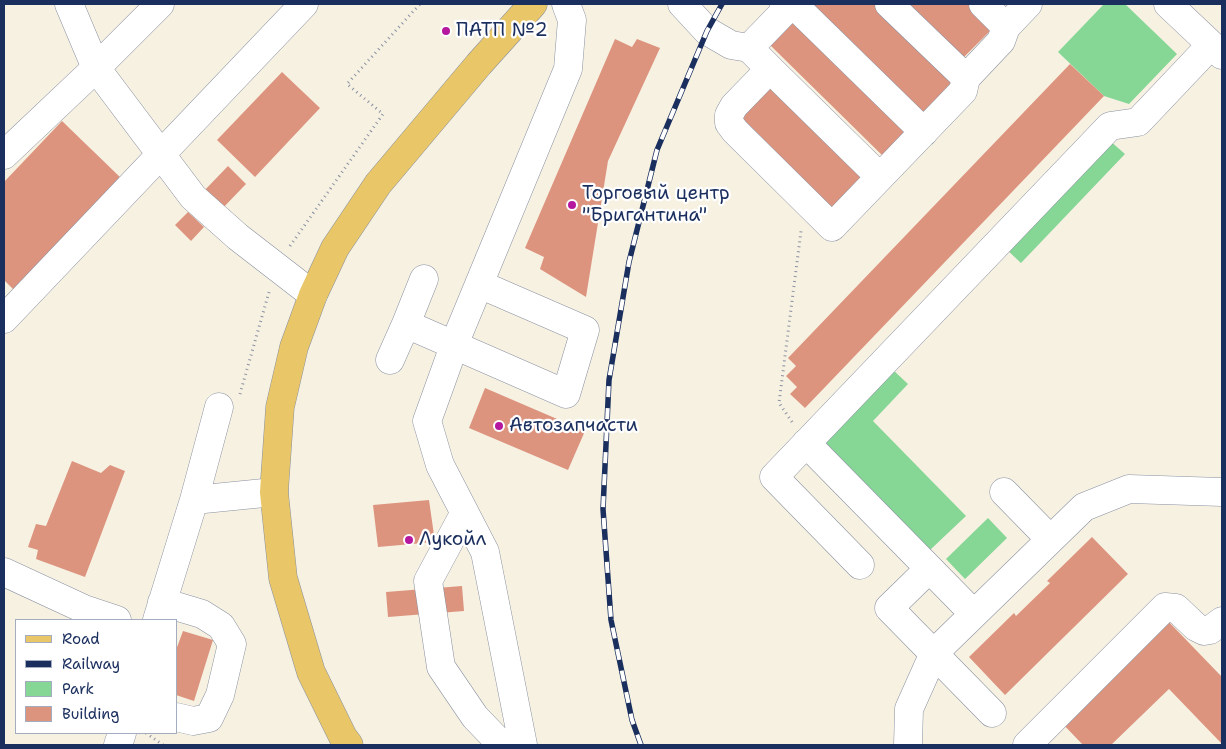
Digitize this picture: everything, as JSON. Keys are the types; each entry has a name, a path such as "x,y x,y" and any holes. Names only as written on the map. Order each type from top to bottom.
{"main road":[{"path":"349,745 343,737 311,672 283,578 274,492 280,406 294,347 313,295 335,248 378,184 478,64 533,4"}],"street":[{"path":"69,4 96,68 194,197 238,237 313,295"},
{"path":"4,155 160,4"},
{"path":"4,319 304,4"},
{"path":"523,745 485,552 440,465 427,421 478,284 568,69 572,20 566,4"},
{"path":"682,4 707,31 731,45 749,48 880,177"},
{"path":"749,48 782,14 785,4"},
{"path":"793,4 924,132"},
{"path":"889,4 966,78"},
{"path":"983,4 1006,27"},
{"path":"770,69 734,106 729,115 730,123 735,131 832,227 963,91 966,78 1001,42 1006,27 1028,4"},
{"path":"860,565 774,477 1110,126 1138,122 1217,50 1168,4"},
{"path":"390,360 424,279"},
{"path":"406,324 566,394 585,330 478,284"},
{"path":"178,717 193,721 209,718 220,695 232,644 221,626 202,614 160,611 194,500 219,407"},
{"path":"806,443 974,614"},
{"path":"908,745 909,709 934,654 1084,507 1130,489 1222,492"},
{"path":"194,500 274,492"},
{"path":"1004,492 1050,540"},
{"path":"464,514 428,582 442,667 474,717 502,745"},
{"path":"929,569 889,608 992,713"},
{"path":"4,572 84,609 114,619"},
{"path":"1027,745 1165,607 1176,608 1196,627 1204,631 1210,630 1222,621"}],"path":[{"path":"219,407 237,403 276,267 383,114 347,84 420,4"},
{"path":"805,201 779,403 806,443"},
{"path":"147,734 163,745"}],"green space":[{"path":"1104,4 1125,4 1177,54 1129,104 1104,96 1058,52"},
{"path":"1109,140 1125,154 1021,263 1005,248"},
{"path":"892,369 908,384 873,421 966,516 930,550 824,441"},
{"path":"988,518 1007,538 965,579 946,559"}],"building":[{"path":"811,4 874,4 955,84 925,116"},
{"path":"908,4 968,4 993,28 963,58"},
{"path":"794,20 909,134 885,158 770,45"},
{"name":"Торговый центр \"Бригантина\"","path":"615,39 632,47 637,39 660,48 608,161 586,297 540,269 544,257 525,248"},
{"path":"1070,64 1104,96 805,408 790,394 797,387 786,376 796,366 788,358"},
{"path":"282,72 320,108 255,177 217,140"},
{"path":"769,86 863,179 833,209 739,116"},
{"path":"62,121 122,179 14,290 4,280 4,182"},
{"path":"228,166 246,184 220,211 202,193"},
{"path":"188,212 204,227 191,241 175,225"},
{"path":"485,388 585,431 568,470 469,428"},
{"path":"72,461 101,473 110,465 125,471 85,577 36,559 38,550 28,547 36,524 46,526"},
{"path":"429,500 435,542 378,547 373,505"},
{"path":"1092,537 1128,574 1005,695 969,657 1014,613 1016,616 1050,583 1047,581"},
{"path":"462,586 464,611 388,617 386,592"},
{"path":"1165,618 1222,677 1222,744 1169,689 1111,745 1083,745 1059,720"},
{"path":"183,631 213,640 194,701 178,696 178,645"}],"railway":[{"path":"641,745 632,720 611,620 603,509 609,380 629,262 657,150 707,31 722,4"}],"place":[{"name":"ПАТП №2","path":"446,31"},
{"name":"Торговый центр \"Бригантина\"","path":"572,205"},
{"name":"Автозапчасти","path":"499,426"},
{"name":"Лукойл","path":"409,540"}]}
